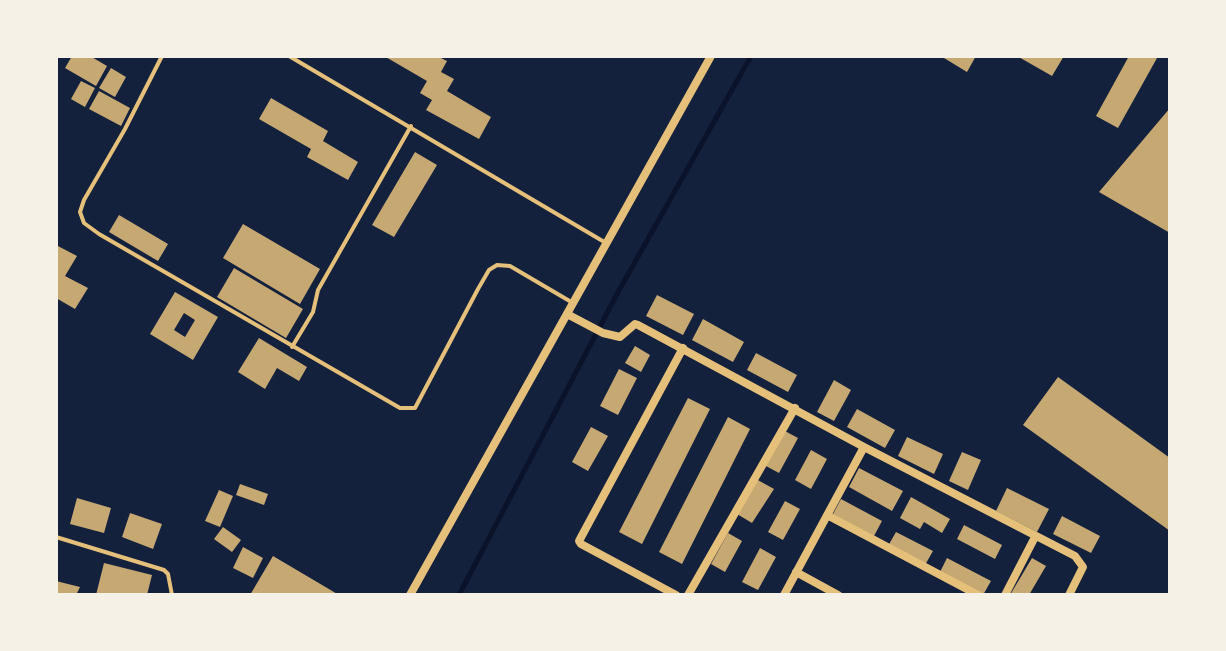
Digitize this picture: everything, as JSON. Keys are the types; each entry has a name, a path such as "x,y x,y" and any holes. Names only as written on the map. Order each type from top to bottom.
{"street":[{"path":"410,595 711,56"},
{"path":"567,314 603,333 624,336 637,324 1080,560 1083,567 1069,595"},
{"path":"676,595 579,541 683,348"},
{"path":"688,595 795,408"},
{"path":"784,595 864,447"},
{"path":"827,515 978,595"},
{"path":"1005,595 1035,537"},
{"path":"796,572 838,595"}],"lane":[{"path":"155,56 157,64"},
{"path":"162,56 84,200 80,212 84,223 400,408 415,408 489,270 497,265 510,266 573,303"},
{"path":"289,56 606,243"},
{"path":"292,347 313,312 318,290 411,126"},
{"path":"56,537 164,570 168,574 172,595"}],"building":[{"path":"72,56 90,56 107,66 96,86 65,68"},
{"path":"384,56 437,56 447,61 441,72 454,79 447,91 491,117 479,139 426,110 432,100 420,93 427,81"},
{"path":"945,56 976,56 967,72"},
{"path":"1017,56 1064,56 1052,76"},
{"path":"1129,56 1157,58 1118,128 1096,116"},
{"path":"111,68 126,77 115,97 99,88"},
{"path":"81,81 95,88 85,107 71,99"},
{"path":"99,91 130,108 121,126 89,109"},
{"path":"271,98 328,131 323,141 358,162 348,180 307,157 311,149 259,119"},
{"path":"1170,108 1170,233 1099,192"},
{"path":"415,152 437,165 394,237 372,225"},
{"path":"119,215 168,244 158,261 109,232"},
{"path":"243,224 320,269 300,304 223,258"},
{"path":"56,245 77,256 65,276 88,288 75,309 56,298"},
{"path":"234,268 303,309 286,338 217,297"},
{"path":"175,292 218,317 193,360 150,334","holes":["184,313 195,320 185,337 174,330"]},
{"path":"657,295 694,314 683,335 646,316"},
{"path":"703,319 744,342 733,362 692,340"},
{"path":"259,338 307,367 299,381 277,368 265,389 238,372"},
{"path":"635,346 650,355 641,372 625,363"},
{"path":"756,353 797,375 788,392 747,370"},
{"path":"619,369 637,378 618,415 600,406"},
{"path":"1058,377 1170,458 1170,531 1023,425"},
{"path":"834,380 851,390 834,421 817,412"},
{"path":"688,398 710,409 642,544 619,532"},
{"path":"857,409 895,430 885,448 847,427"},
{"path":"728,417 750,429 682,564 659,552"},
{"path":"591,427 608,436 588,471 572,462"},
{"path":"783,430 798,438 779,473 764,465"},
{"path":"907,437 943,454 934,474 898,456"},
{"path":"811,450 827,459 811,489 795,480"},
{"path":"962,452 981,460 968,490 949,481"},
{"path":"859,468 903,491 892,511 849,487"},
{"path":"756,479 774,489 752,523 737,514"},
{"path":"240,484 268,494 264,505 236,495"},
{"path":"1007,488 1049,509 1037,532 996,511"},
{"path":"219,490 233,496 220,527 205,521"},
{"path":"911,497 950,519 942,533 924,522 920,529 900,518"},
{"path":"77,498 111,508 104,533 70,524"},
{"path":"841,499 882,521 874,536 833,514"},
{"path":"785,501 800,509 783,540 768,532"},
{"path":"130,513 162,524 153,549 122,537"},
{"path":"1062,516 1100,536 1091,553 1053,534"},
{"path":"964,525 1002,545 995,559 957,539"},
{"path":"223,527 241,540 232,552 214,539"},
{"path":"896,532 933,551 925,565 888,546"},
{"path":"728,533 742,541 725,572 711,564"},
{"path":"243,547 263,558 253,578 233,568"},
{"path":"760,548 776,557 758,590 742,582"},
{"path":"273,556 339,595 250,595"},
{"path":"947,558 991,581 983,595 940,572"},
{"path":"1032,558 1046,566 1029,595 1010,595"},
{"path":"104,563 152,575 147,595 96,595"},
{"path":"56,581 80,587 76,595 56,595"}],"waterway":[{"path":"459,595 617,294 751,56"}]}
